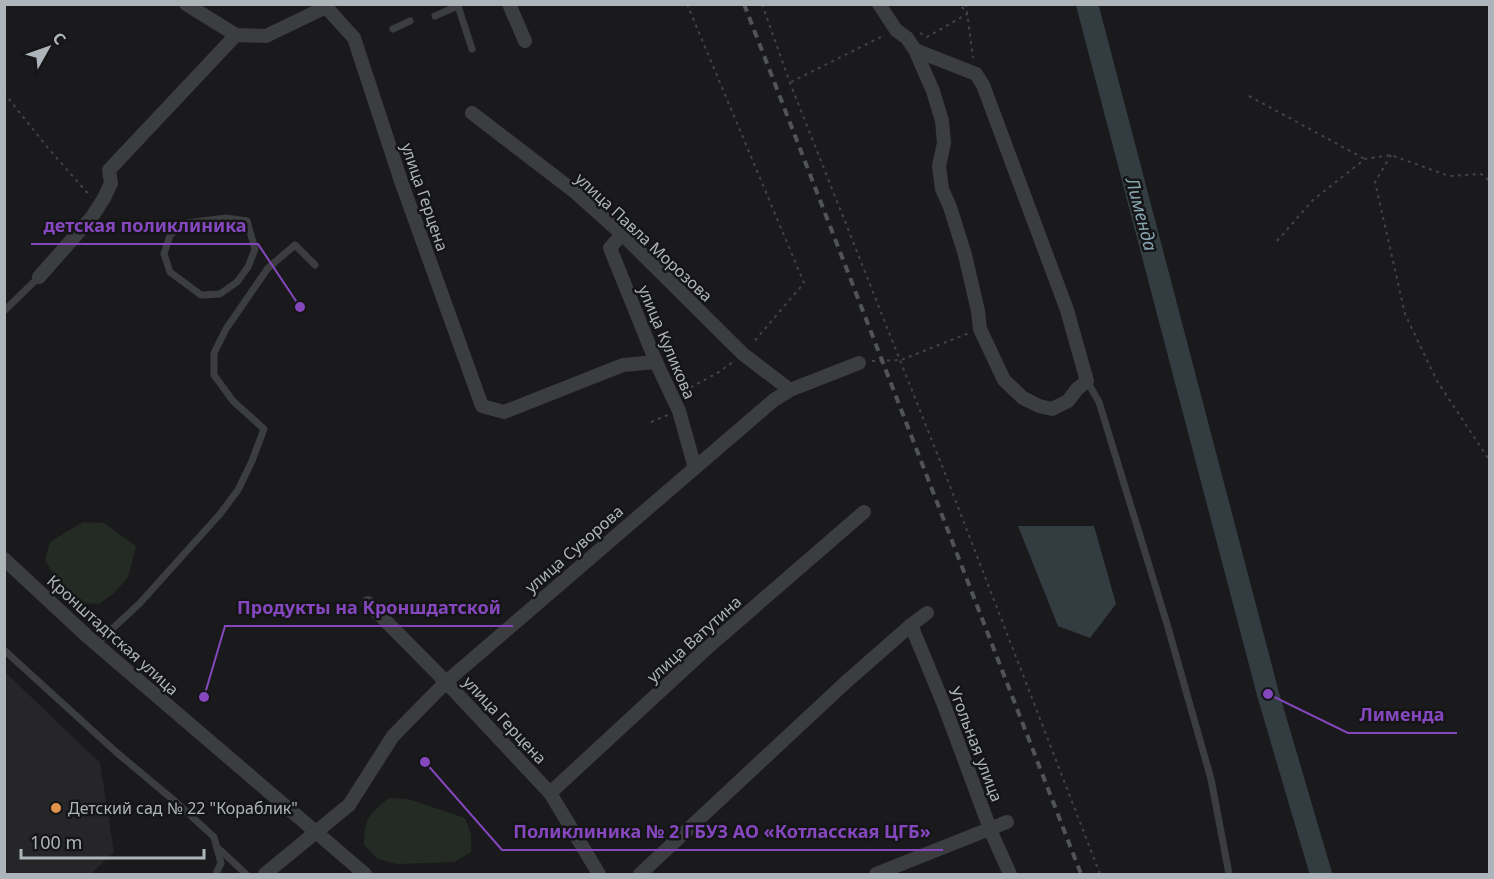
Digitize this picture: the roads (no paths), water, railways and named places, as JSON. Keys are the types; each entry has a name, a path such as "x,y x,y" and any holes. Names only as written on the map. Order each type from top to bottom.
{"street":[{"path":"186,4 236,36 266,36 327,5"},
{"path":"509,4 525,41"},
{"path":"879,4 896,30 907,38 915,50 933,91 942,121 944,143 939,166 942,189 965,255 980,329 1004,380 1023,398 1039,406 1052,409 1068,401 1087,381 1067,310 983,85 976,74 915,50"},
{"name":"улица Герцена","path":"327,5 354,38 402,184 482,406 504,412 623,365 656,362"},
{"path":"39,277 92,217 111,183 109,170 236,36"},
{"name":"улица Павла Морозова","path":"472,112 575,192 622,234 743,354 790,390"},
{"name":"улица Куликова","path":"622,234 610,248 678,411 695,468"},
{"name":"улица Суворова","path":"265,874 349,805 393,736 446,681 774,400 790,390 859,363"},
{"name":"улица Ватутина","path":"550,793 707,648 864,512"},
{"name":"Кронштадтская улица","path":"4,559 96,644 365,874"},
{"name":"улица Герцена","path":"368,603 446,681 550,793 599,874"},
{"path":"640,874 846,682 927,613"},
{"name":"Угольная улица","path":"911,625 944,705 990,829 1010,874"},
{"path":"876,874 1007,822"}],"lane":[{"path":"435,16 459,5 472,50"},
{"path":"393,29 410,21"},
{"path":"226,218 247,221 255,249 248,267 237,282 220,294 201,295 170,272 164,254 167,244 170,235 186,223 226,218"},
{"path":"96,644 140,603 176,564 238,490 264,429 232,402 214,375 214,353 226,329 268,268 295,245 315,265"},
{"path":"4,311 39,277"},
{"path":"1087,381 1099,402 1167,624 1211,779 1229,874"},
{"path":"4,650 214,837 221,863 216,874"},
{"path":"217,847 246,874"}],"waterway":[{"name":"Лименда","path":"1087,4 1268,694 1321,874"}],"railway":[{"path":"744,4 1081,874"}],"place":[{"name":"детская поликлиника","path":"300,307"},
{"name":"Лименда","path":"1268,694"},
{"name":"Продукты на Кроншдатской","path":"204,697"},
{"name":"Поликлиника № 2 ГБУЗ АО «Котласская ЦГБ»","path":"425,762"},
{"name":"Детский сад № 22 \"Кораблик\"","path":"56,808"}]}
